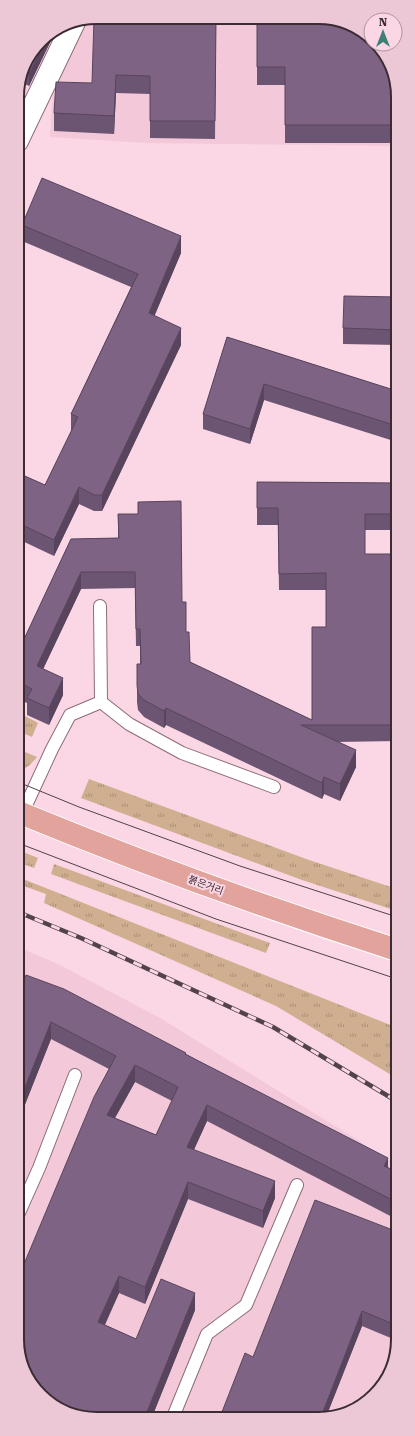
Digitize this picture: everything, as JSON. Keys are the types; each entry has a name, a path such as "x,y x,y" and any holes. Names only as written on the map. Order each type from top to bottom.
{"main road":[{"name":"붉은거리","path":"24,815 229,894 391,948"}],"street":[{"path":"24,126 70,29"}],"lane":[{"path":"100,606 101,702"},
{"path":"101,702 129,724 182,753 274,787"},
{"path":"24,805 70,715 101,702"},
{"path":"24,1202 39,1168 75,1075"},
{"path":"175,1412 207,1334 246,1305 297,1185"}],"shaded area":[{"path":"83,25 332,25 350,32 363,40 363,52 375,52 385,69 390,83 391,146 146,143 50,137 53,86"},
{"path":"24,950 60,965 160,1018 391,1161 391,1343 385,1367 379,1379 370,1391 346,1406 332,1411 318,1412 97,1412 83,1411 71,1407 29,1364 25,1353"}],"green space":[{"path":"24,715 38,723 32,737 24,734"},
{"path":"24,752 37,757 24,768"},
{"path":"89,779 309,860 391,887 391,909 302,880 81,798"},
{"path":"24,852 38,858 34,868 24,864"},
{"path":"54,864 270,943 266,953 51,874"},
{"path":"24,879 391,1025 391,1075 276,1006 44,903 46,894 24,886"}],"building":[{"path":"94,24 216,24 215,121 150,121 150,76 116,75 114,116 54,113 56,82 92,83"},
{"path":"257,24 332,25 358,36 363,40 363,52 375,52 387,74 390,83 391,125 285,125 285,67 257,67"},
{"path":"40,51 29,74 36,57"},
{"path":"42,178 181,236 149,313 181,328 102,495 94,495 79,487 54,540 24,526 24,476 45,485 78,417 71,414 138,274 24,226 24,220"},
{"path":"344,296 391,297 391,330 343,328"},
{"path":"227,337 391,389 391,424 264,384 250,429 203,414"},
{"path":"257,482 391,483 391,514 365,514 365,554 391,554 391,725 301,725 356,750 340,784 324,777 322,783 166,708 164,711 144,700 138,694 137,664 141,664 140,629 136,629 135,572 81,572 37,666 63,678 49,708 27,698 32,689 24,685 24,639 71,539 119,538 118,514 138,514 138,502 181,501 182,602 186,602 186,632 189,632 190,662 312,720 312,627 326,627 326,573 279,574 278,508 257,508"},
{"path":"26,975 64,989 186,1053 185,1054 388,1158 384,1166 391,1169 391,1199 207,1105 187,1147 275,1181 263,1211 188,1182 145,1287 119,1276 98,1322 136,1339 161,1279 195,1293 147,1412 83,1411 65,1404 45,1391 34,1375 25,1353 24,1264 94,1097 116,1056 51,1022 24,1090 24,980","holes":["135,1065 178,1087 156,1135 107,1115"]},
{"path":"315,1200 391,1229 391,1323 362,1311 323,1411 222,1412 245,1353 253,1357"}],"tram line":[{"path":"24,784 79,807 240,866 391,915"},
{"path":"24,845 216,919 391,977"}],"railway":[{"path":"24,914 81,938 273,1027 391,1098"}]}
